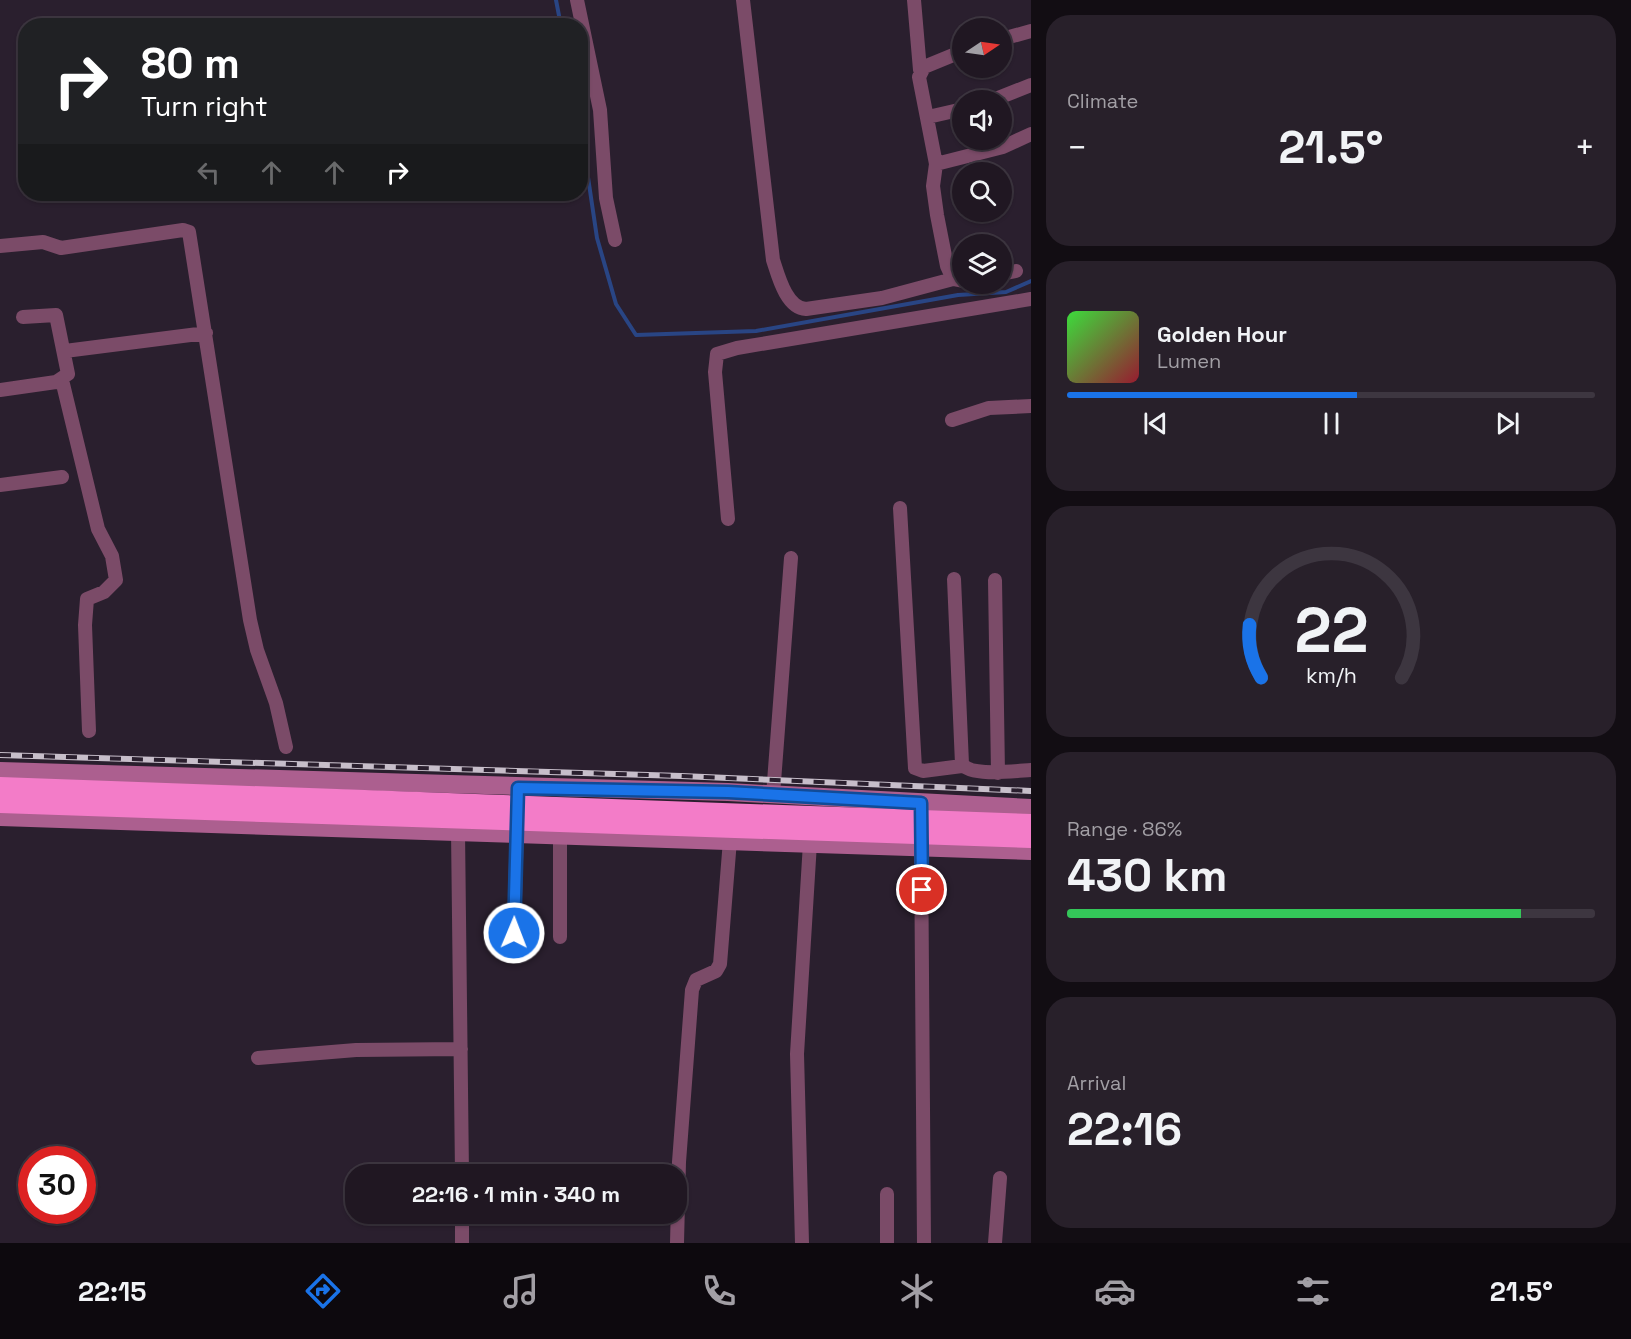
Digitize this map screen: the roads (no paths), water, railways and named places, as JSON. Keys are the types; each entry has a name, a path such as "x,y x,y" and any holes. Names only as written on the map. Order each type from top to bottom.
{"highway":[{"path":"0,786 1031,822"},
{"path":"0,804 1031,839"}],"street":[{"path":"577,0 581,18"},
{"path":"743,0 773,260 780,281 792,302 806,309 873,300 952,281"},
{"path":"914,0 919,77 936,164 933,186 935,207 947,266 952,272"},
{"path":"1012,36 1031,31"},
{"path":"588,53 600,110 606,198 615,240"},
{"path":"920,70 952,56"},
{"path":"1012,92 1031,85"},
{"path":"928,117 952,112"},
{"path":"936,164 988,152 1031,134"},
{"path":"0,246 43,242 61,248 187,231 191,237 250,621 257,650 273,690 286,747"},
{"path":"728,519 715,372 717,354 1031,299"},
{"path":"23,317 56,315 68,369 62,380 98,529 112,556 116,580 104,592 87,599 89,732"},
{"path":"65,351 206,333"},
{"path":"0,390 62,380"},
{"path":"952,420 989,408 1031,406"},
{"path":"0,485 62,477"},
{"path":"900,508 915,768 923,771 962,755"},
{"path":"773,795 790,558"},
{"path":"954,579 962,755 969,770 998,772 1031,770"},
{"path":"994,580 998,772"},
{"path":"0,771 267,777 518,788 773,795 1031,808"},
{"path":"514,933 518,788"},
{"path":"921,803 924,1243"},
{"path":"0,817 1031,851"},
{"path":"458,831 462,1164"},
{"path":"560,834 560,937"},
{"path":"677,1243 678,1162 692,976 716,971 720,964 730,840"},
{"path":"802,1243 796,1054 810,843"},
{"path":"258,1058 356,1050 461,1049"},
{"path":"995,1243 1000,1178"},
{"path":"887,1194 887,1243"},
{"path":"462,1224 462,1243"}],"waterway":[{"path":"556,0 559,18"},
{"path":"588,177 597,238 616,304 636,335 756,331 958,295 1006,292 1031,281"}],"railway":[{"path":"0,755 681,776 1031,791"}]}
